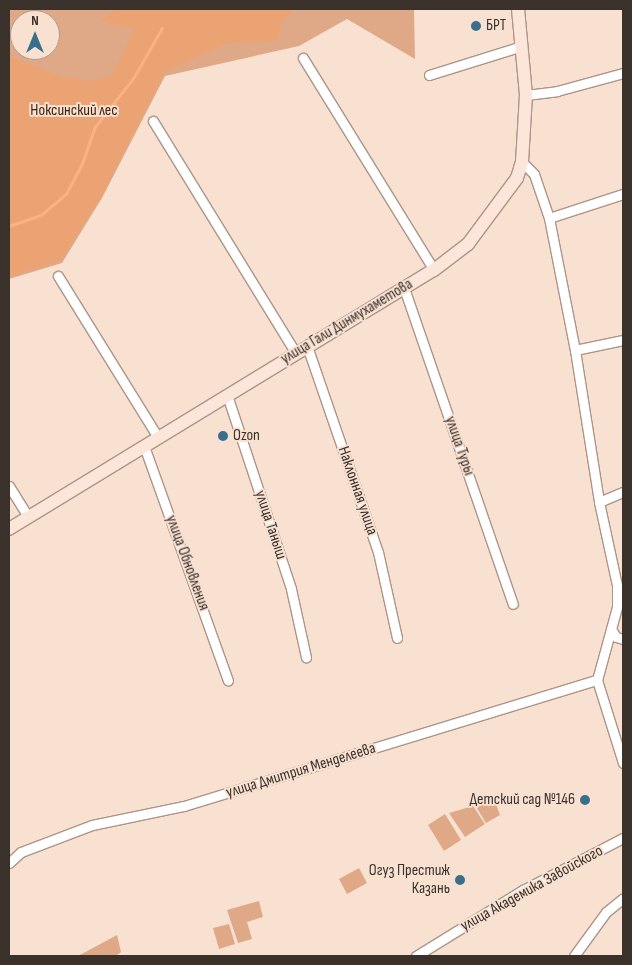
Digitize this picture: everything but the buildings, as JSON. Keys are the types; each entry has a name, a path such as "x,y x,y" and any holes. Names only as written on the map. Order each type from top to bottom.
{"street":[{"name":"улица Гали Динмухаметова","path":"9,529 434,270 468,244 517,178 522,162 526,95 518,9"},
{"path":"429,75 522,46"},
{"path":"303,58 434,270"},
{"path":"526,95 557,91 623,73"},
{"path":"153,121 296,353"},
{"path":"522,162 534,174 549,218 575,350 599,502 617,586 617,607 597,680 623,763"},
{"path":"549,218 623,194"},
{"path":"58,276 158,437"},
{"name":"улица Туры","path":"404,288 513,604"},
{"path":"575,350 623,340"},
{"name":"Наклонная улица","path":"307,346 378,552 397,638"},
{"name":"улица Таныш","path":"227,395 292,589 306,657"},
{"name":"улица Обновления","path":"144,446 228,680"},
{"path":"9,486 28,517"},
{"path":"599,502 623,492"},
{"path":"611,629 616,637 623,640"},
{"name":"улица Дмитрия Менделеева","path":"9,863 21,852 92,825 184,806 597,680"},
{"name":"улица Академика Завойского","path":"416,956 523,890 623,838"},
{"path":"576,955 606,912 623,898"}],"green space":[{"name":"Ноксинский лес","path":"9,9 414,9 415,59 347,19 299,46 165,76 102,198 62,263 9,279"},
{"name":"Ноксинский лес","path":"117,9 295,9 281,23 278,40 225,44 164,73 101,197 60,261 9,277 9,56 10,60 19,60 62,77 93,81 112,75 135,29 100,21"},
{"path":"494,799 500,815 486,823 475,805"},
{"path":"473,806 485,824 465,837 449,813"},
{"path":"445,814 461,840 444,851 428,825"},
{"path":"359,868 367,883 347,894 339,879"},
{"path":"259,901 263,917 247,922 252,939 238,943 227,910"},
{"path":"229,924 235,944 219,949 213,928"},
{"path":"117,935 121,952 116,956 78,956"}],"waterway":[{"path":"9,226 41,215 66,194 82,164 95,127 134,77 162,28"}],"place":[{"name":"БРТ","path":"476,26"},
{"name":"Ozon","path":"223,436"},
{"name":"Детский сад №146","path":"585,800"},
{"name":"Огуз Престиж Казань","path":"460,880"}]}
